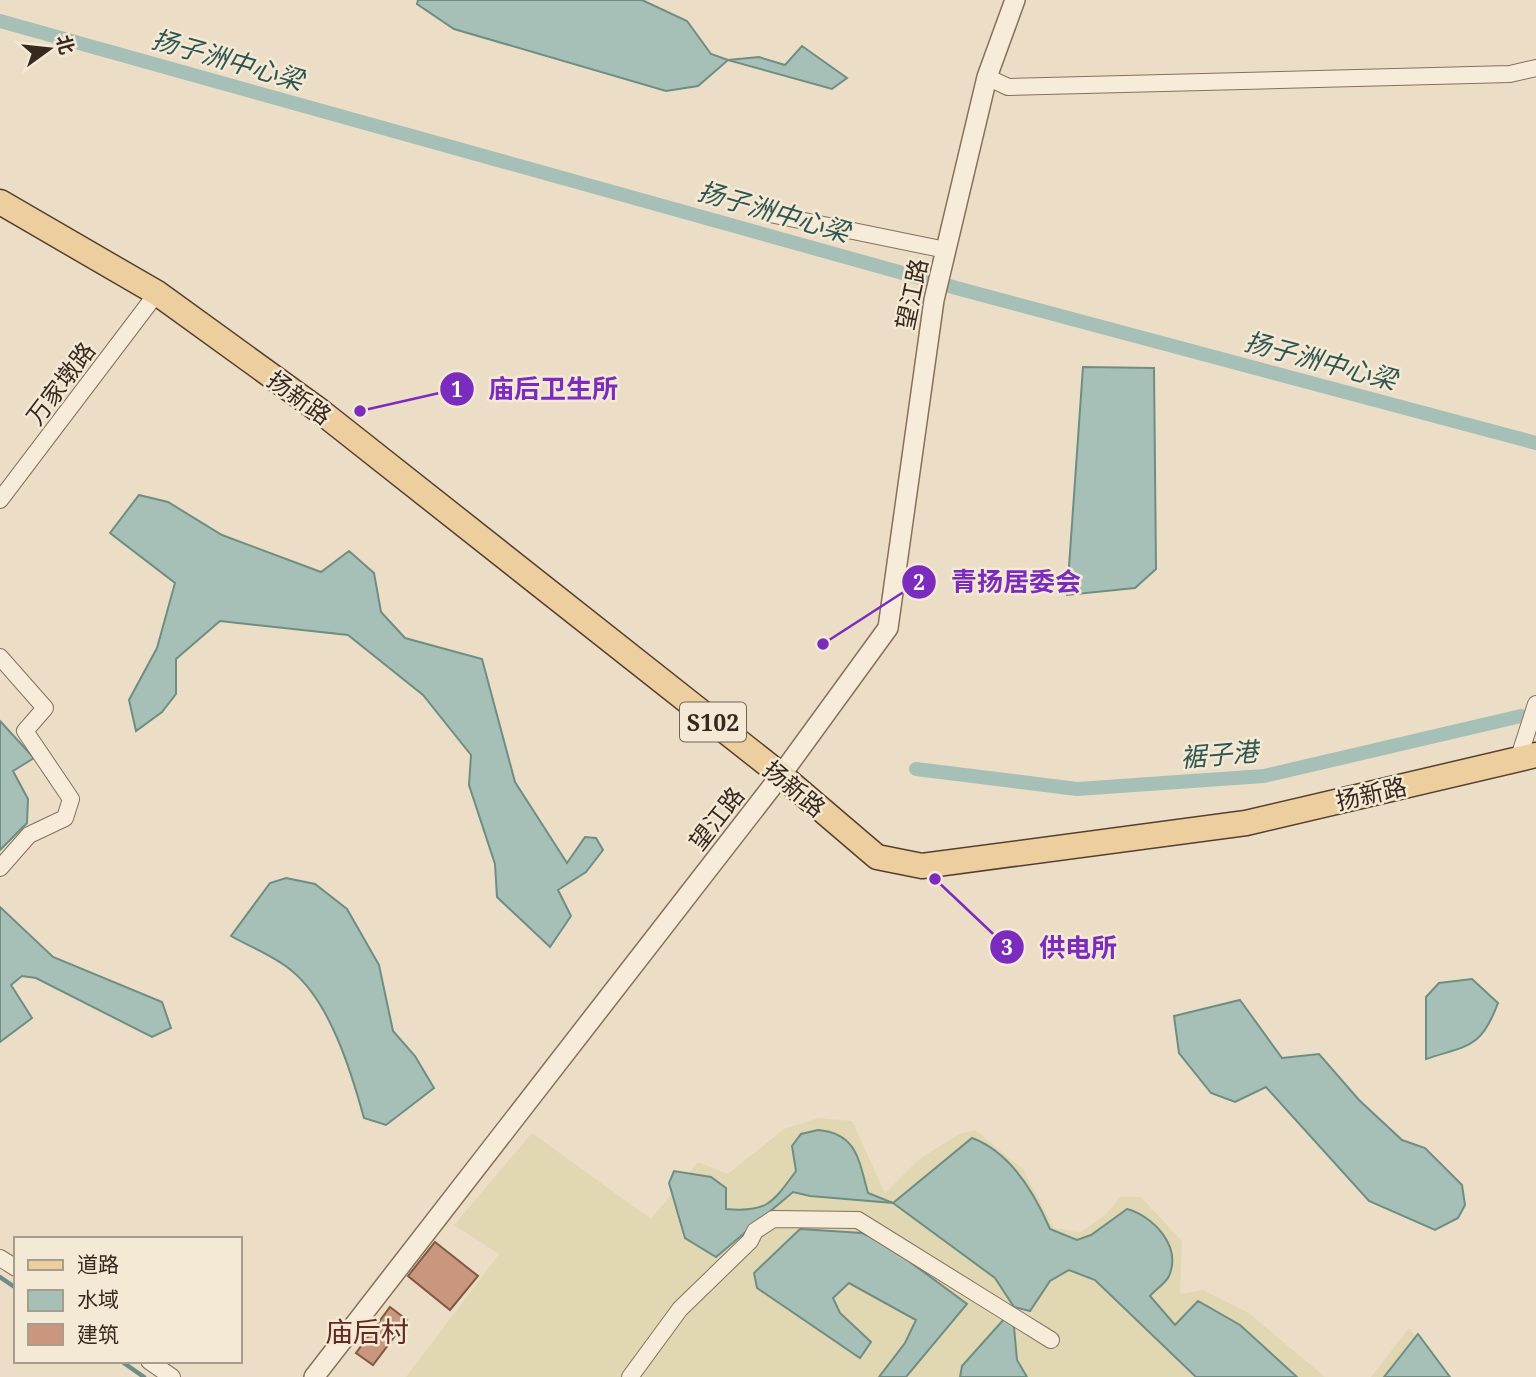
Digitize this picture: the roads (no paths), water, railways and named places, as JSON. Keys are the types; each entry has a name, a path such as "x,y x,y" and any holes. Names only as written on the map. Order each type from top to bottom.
{"main road":[{"name":"扬新路","path":"0,202 157,293 320,411 780,775 877,857 922,866 1246,822 1527,756"}],"street":[{"name":"望江路","path":"314,1377 780,775 888,628 934,300 987,77 1015,0"},
{"path":"987,77 1008,87 1510,74 1536,68"},
{"path":"770,214 944,258"},
{"name":"万家墩路","path":"0,499 157,293"},
{"path":"0,657 45,708 25,731 71,799 65,818 29,835 0,868"},
{"path":"1527,756 1536,705"},
{"path":"630,1377 680,1309 750,1241 755,1231 773,1219 859,1220 1051,1340"},
{"path":"152,1363 172,1377"}],"water":[{"path":"418,0 642,0 687,21 711,54 728,60 698,86 666,91 454,29 417,4"},
{"path":"802,46 847,78 832,89 728,60 759,57 785,65"},
{"path":"1083,367 1154,368 1156,569 1135,588 1067,595"},
{"path":"139,495 168,502 222,535 321,572 349,551 374,573 381,612 405,638 482,659 515,782 567,863 585,837 596,838 603,850 586,872 558,890 571,916 550,947 497,897 495,864 469,785 471,755 423,695 348,635 220,621 176,659 176,694 162,712 136,731 129,700 157,648 175,583 110,533"},
{"path":"0,721 34,758 13,771 28,799 27,823 0,850"},
{"path":"286,878 315,884 347,909 379,965 393,1031 415,1056 434,1088 386,1125 364,1118 337,1039 317,1000 305,984 278,961 231,936 270,883"},
{"path":"0,907 53,957 162,1002 171,1028 152,1037 36,978 22,976 11,985 32,1018 0,1042"},
{"path":"1472,979 1498,1003 1492,1018 1479,1037 1471,1043 1426,1059 1426,997 1439,983"},
{"path":"1240,1000 1282,1058 1319,1054 1359,1100 1402,1140 1425,1148 1462,1185 1465,1205 1458,1218 1435,1230 1369,1201 1266,1087 1235,1102 1211,1093 1179,1053 1174,1016"},
{"path":"818,1130 831,1132 849,1143 859,1160 868,1193 893,1203 810,1196 793,1192 716,1257 685,1238 669,1183 674,1171 711,1177 726,1188 726,1209 761,1207 775,1198 796,1171 792,1146 801,1134"},
{"path":"972,1138 986,1144 1020,1176 1050,1229 1077,1240 1091,1235 1127,1209 1146,1218 1163,1234 1172,1254 1169,1276 1150,1296 1175,1325 1198,1301 1240,1325 1297,1377 1196,1377 1095,1280 1069,1270 1050,1281 1030,1311 1014,1307 995,1278 893,1203"},
{"path":"800,1229 862,1233 883,1242 967,1304 906,1377 879,1377 905,1343 916,1320 849,1283 833,1298 840,1313 871,1342 860,1358 757,1288 754,1273"},
{"path":"1005,1318 1014,1327 1017,1360 1027,1377 960,1377 962,1366"},
{"path":"1418,1334 1450,1377 1384,1377"}],"waterway":[{"name":"扬子洲中心梁","path":"0,21 960,289 1536,443"},
{"name":"裾子港","path":"916,769 1077,789 1264,776 1521,716"},
{"path":"0,1277 14,1287"},
{"path":"124,1363 144,1377"}],"place":[{"name":"庙后卫生所","path":"360,411"},
{"name":"青扬居委会","path":"823,644"},
{"name":"供电所","path":"935,879"}],"district":[{"name":"庙后村","path":"367,1331"}]}
